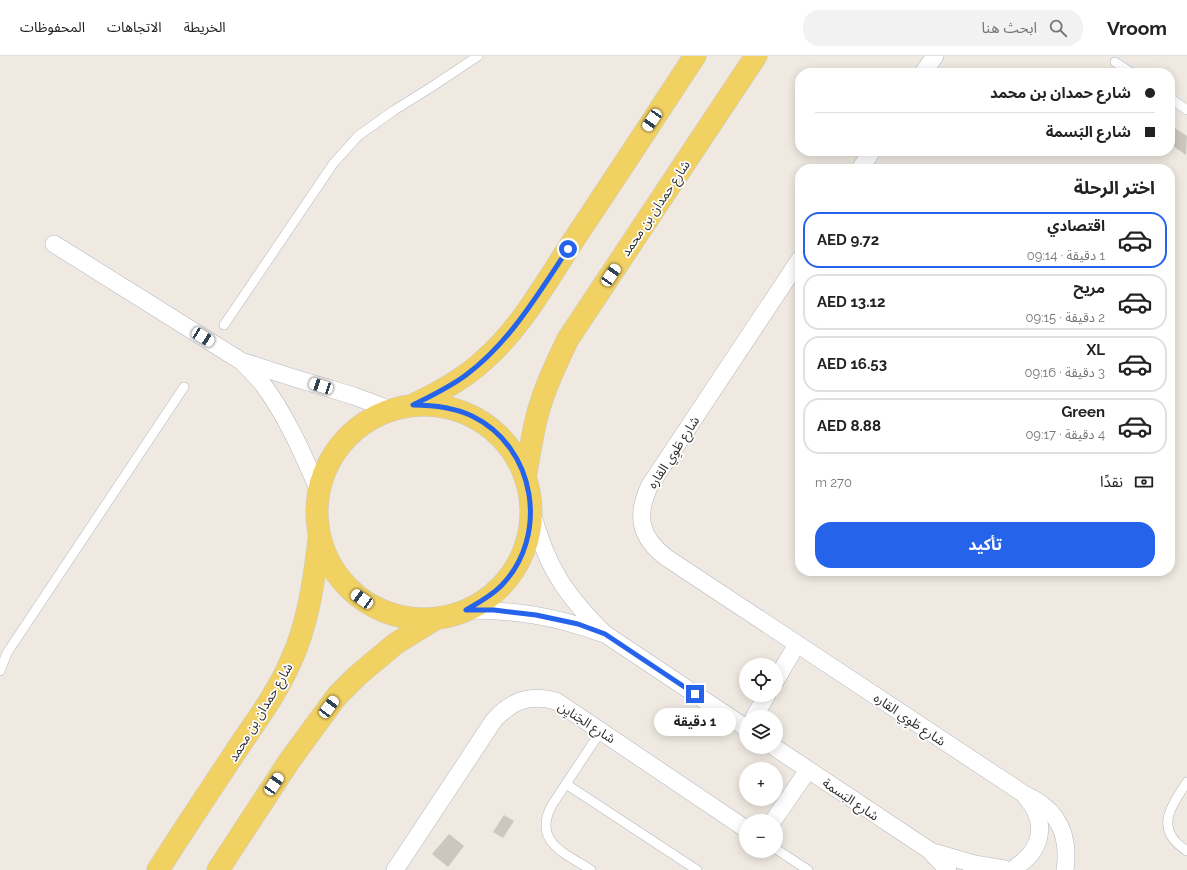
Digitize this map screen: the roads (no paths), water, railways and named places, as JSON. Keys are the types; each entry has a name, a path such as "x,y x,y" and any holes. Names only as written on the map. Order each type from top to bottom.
{"main road":[{"path":"413,405 443,390 466,375 485,360 503,341 534,301 695,56"},
{"name":"شارع حمدان بن محمد","path":"526,477 537,417 556,364 568,339 756,56"},
{"path":"413,405 434,405 454,409 473,416 505,442 517,458 526,477 531,508 530,529 524,550 514,569 501,586 485,600 466,610 437,618 414,618 392,614 372,605 353,592 338,576 327,557 320,536 317,514 319,491 326,470 337,450 352,433 370,419 391,410 413,405"},
{"name":"شارع حمدان بن محمد","path":"158,870 261,714 290,663 299,640 307,612 314,580 320,536"},
{"path":"218,870 290,760 336,696 356,676 395,644 437,618"}],"street":[{"path":"927,68 935,56"},
{"path":"54,244 241,361 291,378 354,396 391,410"},
{"name":"شارع طَوِي القاره","path":"795,267 650,485 644,498 641,512 643,526 648,539 656,550 1024,794 1045,806 1053,815 1065,837 1067,850 1064,870"},
{"path":"241,361 261,382 282,415 299,446 319,491"},
{"path":"531,508 539,538 557,577 571,598 587,616 605,634 739,723"},
{"path":"466,610 494,610 550,617 578,624 605,634"},
{"path":"783,668 797,644"},
{"name":"شارع الجَنايِن","path":"395,870 494,720 503,710 514,703 526,699 535,698 556,701 739,824"},
{"name":"شارع البَسمة","path":"783,753 929,850 948,870"},
{"path":"778,814 808,770"},
{"name":"شارع طَوِي القاره","path":"1008,868 1026,860 1033,852 1038,842 1040,832 1039,821 1036,811 1024,794"},
{"name":"شارع البَسمة","path":"929,850 974,864 1036,870"}],"lane":[{"path":"224,325 332,164 358,136 393,111 478,56"},
{"path":"1115,62 1124,68"},
{"path":"1175,102 1187,110"},
{"path":"0,671 7,654 184,387"},
{"path":"592,870 558,848 550,840 545,831 545,823 547,814 601,731"},
{"path":"1187,782 1170,808 1168,825 1170,833 1175,841 1187,851"},
{"path":"566,784 697,870"},
{"path":"783,854 808,870"}]}
